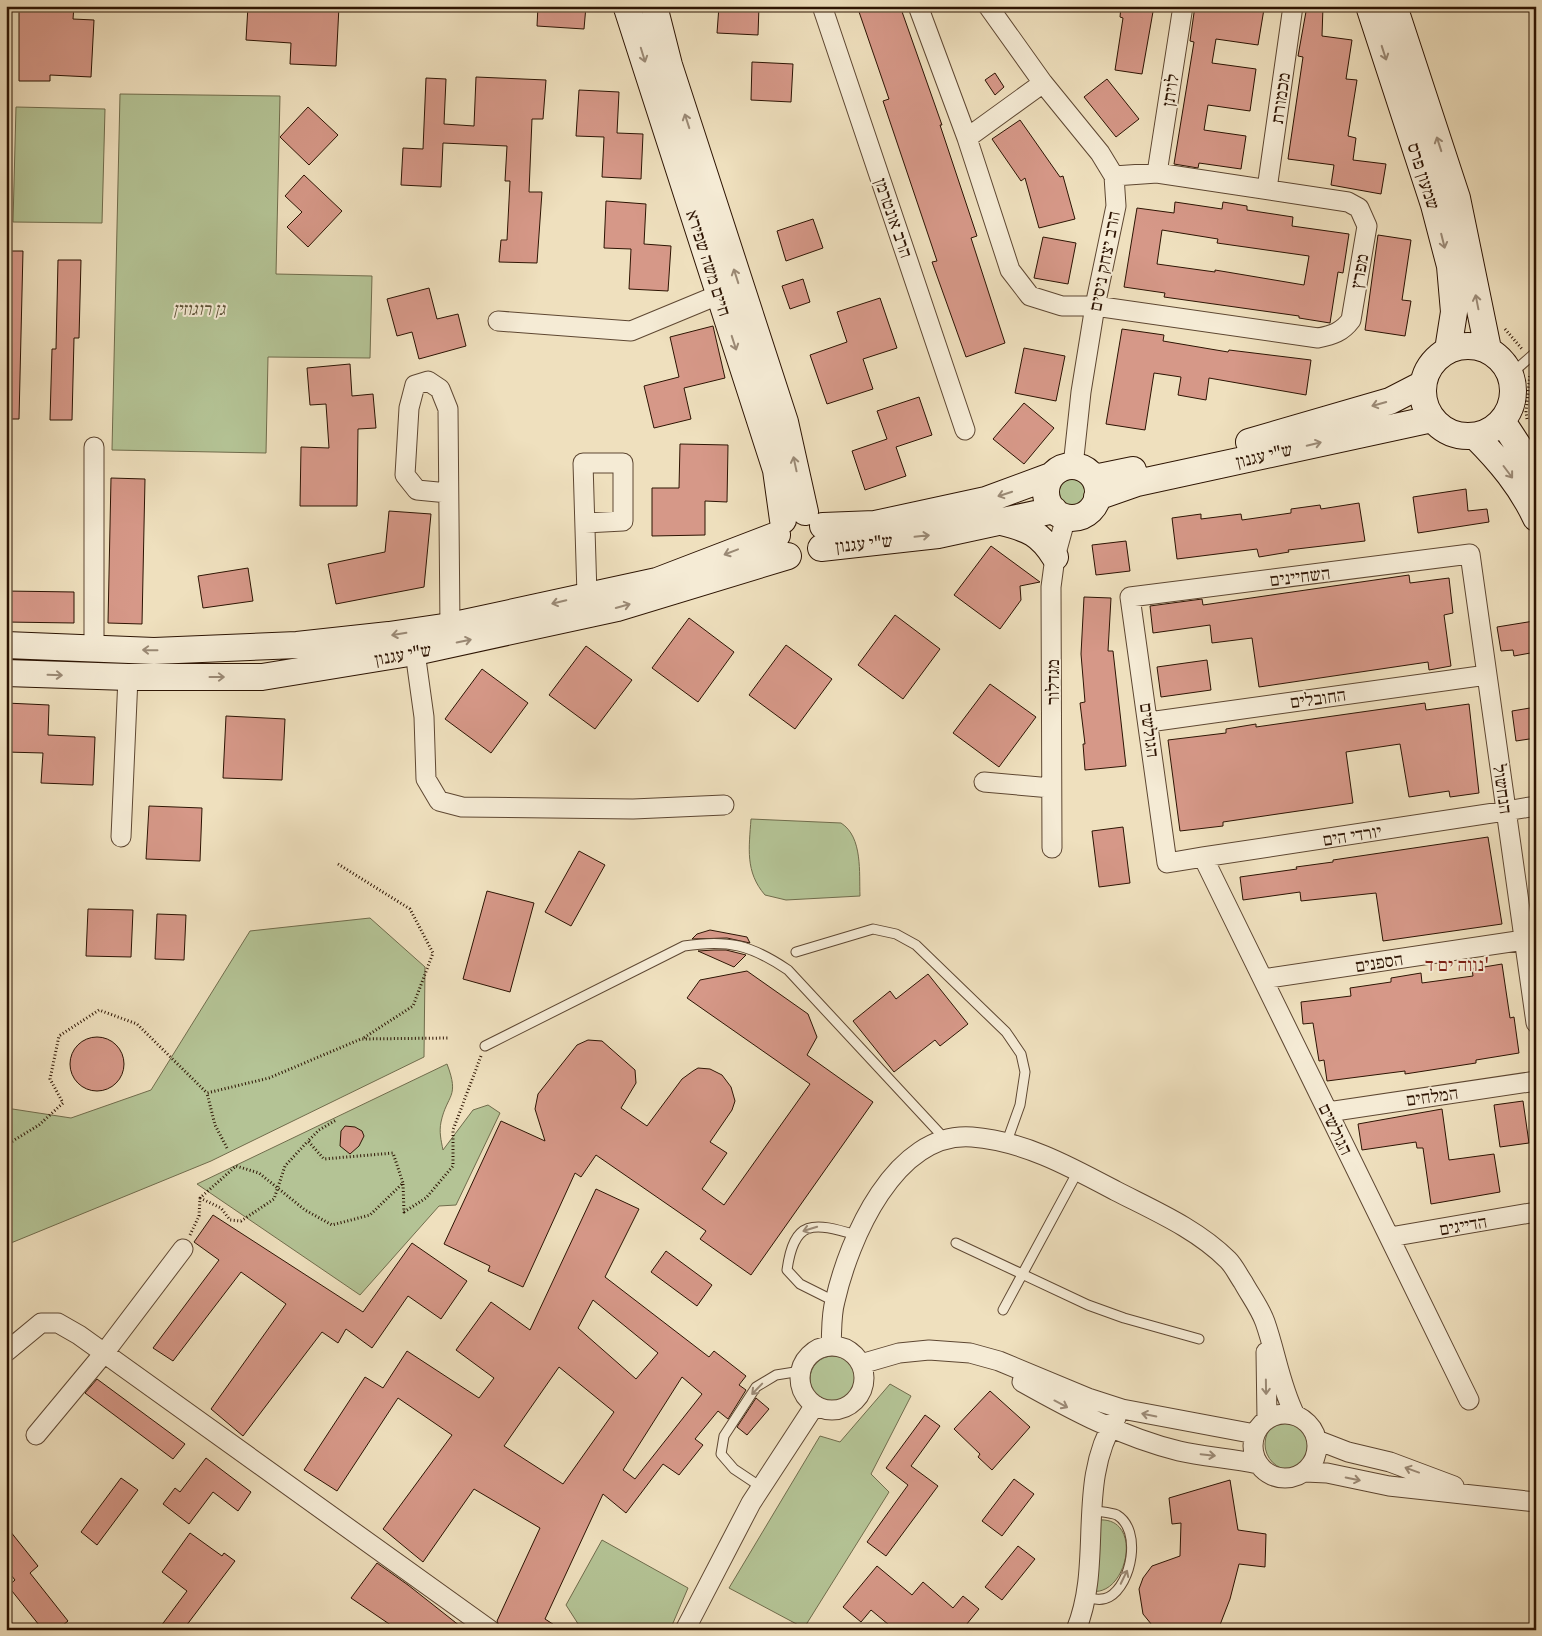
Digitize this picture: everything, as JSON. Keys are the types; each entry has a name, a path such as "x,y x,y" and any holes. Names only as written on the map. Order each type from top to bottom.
{"street":[{"name":"חיים משה שפירא","path":"654,6 669,65 786,422 799,533"},
{"name":"הרב אונטרמן","path":"822,6 965,430"},
{"path":"918,6 967,138 1010,270 1030,296 1062,306 1095,306"},
{"name":"הרב יצחק ניסים","path":"988,6 1043,82 1100,153 1114,176 1116,206 1095,306 1079,479"},
{"name":"לויתן","path":"1158,173 1183,6"},
{"name":"מכמורת","path":"1267,189 1293,6"},
{"name":"שמעון פרס","path":"1369,6 1434,205 1450,266 1454,312 1448,350"},
{"name":"שמעון פרס","path":"1394,6 1457,198 1488,349"},
{"name":"חיים משה שפירא","path":"631,7 718,295 799,533"},
{"path":"967,138 1043,82"},
{"name":"מפרץ","path":"1095,306 1318,338 1334,335 1344,329 1351,320 1367,226 1359,208 1348,202 1158,173 1114,176"},
{"path":"498,321 631,331 718,295"},
{"path":"1464,345 1488,349 1502,360 1511,374 1513,399 1502,421 1490,431 1475,436 1451,433 1432,418 1423,398 1423,384 1432,364 1448,350 1464,345"},
{"path":"448,493 417,490 405,476 408,408 414,385 428,382 440,389 448,410 450,626"},
{"name":"ש\"י עגנון","path":"6,645 154,651 297,645 450,626 657,580 799,533 875,524 1079,479 1200,456 1390,401 1423,384"},
{"name":"ש\"י עגנון","path":"1079,479 1137,483 1432,418"},
{"path":"1502,421 1536,473"},
{"path":"1475,436 1500,460 1516,482 1536,518"},
{"path":"94,447 94,648"},
{"name":"ש\"י עגנון","path":"6,673 128,677 262,677 415,652 617,608 799,533 938,535 998,521 1060,514 1082,516 1089,511 1079,479"},
{"path":"1060,514 1046,498 1047,483 1079,479"},
{"name":"מגדלור","path":"1052,848 1051,587 1060,514"},
{"path":"998,521 1018,526 1038,535 1045,540 1055,557"},
{"path":"585,523 587,595"},
{"name":"השחיינים","path":"1130,597 1470,554"},
{"name":"הנחשול","path":"1470,554 1536,1023"},
{"name":"הגולשים","path":"1130,597 1149,722 1167,863"},
{"path":"415,652 424,717 426,779 439,800 462,806 624,809 724,805"},
{"name":"החובלים","path":"1149,722 1487,674"},
{"path":"121,837 128,677"},
{"path":"984,782 1051,788"},
{"name":"יורדי הים","path":"1167,863 1536,806"},
{"name":"הגולשים","path":"1203,858 1469,1400"},
{"name":"הספנים","path":"1263,979 1524,940"},
{"name":"המלחים","path":"1328,1112 1536,1081"},
{"path":"832,1346 834,1301 856,1236 868,1210 908,1162 924,1148 945,1139 972,1137 1032,1150 1166,1216 1207,1242 1230,1262 1265,1320 1276,1365 1295,1415"},
{"name":"הדייגים","path":"1390,1238 1536,1212"},
{"path":"36,1435 106,1352 183,1249"},
{"path":"1265,1320 1261,1426 1253,1444 1258,1464 1265,1472 1274,1477 1290,1478 1305,1472 1327,1473 1388,1486 1536,1502"},
{"path":"6,1352 41,1323 58,1323 106,1352 490,1630"},
{"path":"832,1346 852,1353 861,1364 864,1374 863,1384 853,1402 835,1410 815,1405 802,1391 801,1371 808,1356 815,1351 832,1346"},
{"path":"861,1364 899,1353 930,1350 970,1353 999,1361 1088,1398 1122,1409 1197,1424 1261,1426 1286,1414 1295,1415 1310,1425 1317,1440 1316,1458 1305,1472"},
{"path":"899,1353 968,1365 1016,1379 1111,1428 1179,1451 1258,1464"},
{"path":"685,1630 761,1487 815,1405"},
{"path":"1076,1630 1086,1598 1094,1476 1111,1428 1122,1409"},
{"path":"1317,1440 1348,1452 1390,1462 1473,1494"}],"lane":[{"path":"1511,374 1536,352"},
{"path":"796,952 873,929 896,934 916,945 1006,1032 1021,1054 1025,1072 1020,1105 1006,1145"},
{"path":"485,1046 684,946 711,942 734,944 769,958 788,970 945,1139"},
{"path":"1003,1310 1078,1171"},
{"path":"834,1301 800,1284 786,1270 790,1247 800,1232 813,1226 831,1227 856,1236"},
{"path":"956,1244 1115,1315 1199,1340"},
{"path":"761,1487 734,1469 722,1454 724,1436 756,1387 776,1375 801,1371"},
{"path":"1086,1598 1097,1600 1108,1598 1117,1591 1129,1566 1131,1550 1130,1533 1126,1522 1116,1514 1091,1510"}],"path":[{"path":"207,1093 269,1078 361,1039 413,1006 432,953 410,909 338,864"},
{"path":"6,1144 39,1125 62,1103 50,1080 59,1036 99,1010 137,1024 207,1093 215,1126 227,1148"},
{"path":"361,1039 448,1038"},
{"path":"308,1141 324,1159 393,1154 403,1183 404,1212 426,1198 453,1166 453,1130 485,1046"},
{"path":"200,1198 221,1208 230,1220 241,1221 274,1199 285,1166 319,1130 336,1120"},
{"path":"183,1249 200,1216 200,1198 236,1166 260,1173 305,1210 332,1226 370,1215 403,1183"}],"green space":[{"name":"גן רוגוזין","path":"120,94 280,96 276,274 372,276 370,358 268,357 266,453 112,450"},
{"path":"16,107 105,109 102,223 13,222"},
{"path":"1072,476 1079,477 1084,481 1088,486 1088,500 1084,505 1079,509 1072,510 1065,509 1060,505 1056,500 1055,493 1056,486 1060,481 1065,477"},
{"path":"751,819 841,823 848,829 856,846 860,896 786,900 765,895 751,868 749,850"},
{"path":"370,918 425,967 424,1057 211,1161 6,1245 6,1108 71,1118 151,1090 250,931"},
{"path":"447,1064 451,1075 452,1090 441,1122 440,1133 443,1150 473,1110 488,1105 500,1113 456,1205 439,1206 360,1295 197,1184"},
{"path":"828,1356 838,1356 850,1362 855,1370 855,1388 850,1396 842,1401 828,1402 820,1399 813,1392 810,1384 810,1374 813,1366 820,1359"},
{"path":"890,1384 911,1396 871,1474 889,1492 804,1628 729,1588 820,1436 840,1442"},
{"path":"1291,1418 1301,1420 1309,1426 1315,1434 1317,1444 1315,1454 1309,1462 1301,1468 1291,1470 1281,1468 1273,1462 1267,1454 1265,1444 1267,1434 1273,1426 1281,1420"},
{"path":"1098,1520 1113,1522 1122,1530 1126,1543 1126,1557 1121,1571 1114,1582 1104,1590 1091,1591"},
{"path":"602,1540 688,1588 670,1630 582,1630 566,1605"}],"building":[{"path":"19,6 74,6 73,19 94,20 91,77 50,75 50,81 19,81"},
{"path":"248,6 339,6 336,66 290,64 291,43 246,40"},
{"path":"538,6 586,6 584,29 537,26"},
{"path":"719,6 759,6 758,35 717,33"},
{"path":"857,6 900,6 942,125 940,125 977,236 971,238 1005,343 966,357 932,262 937,261 883,101 889,99"},
{"path":"1121,6 1154,6 1142,74 1115,70 1123,18 1120,17"},
{"path":"1195,6 1244,6 1264,9 1258,45 1216,39 1212,63 1256,69 1250,111 1208,105 1204,130 1246,136 1241,169 1199,163 1198,168 1174,164 1194,42 1190,41"},
{"path":"1307,6 1323,6 1322,36 1352,40 1346,79 1357,80 1348,136 1356,138 1353,160 1386,164 1381,194 1331,185 1334,165 1288,159 1303,57 1298,56"},
{"path":"752,62 793,64 791,102 751,100"},
{"path":"995,73 1004,87 995,95 985,80"},
{"path":"476,77 546,80 543,119 532,119 529,192 542,192 537,263 499,262 501,240 507,240 510,181 505,181 507,146 443,143 441,187 401,185 403,148 423,149 426,78 446,79 444,124 474,126"},
{"path":"1107,79 1139,119 1116,137 1084,97"},
{"path":"579,90 619,92 617,133 643,134 641,179 602,177 604,137 576,136"},
{"path":"308,107 338,135 309,165 280,137"},
{"path":"1020,120 1060,177 1063,176 1075,219 1039,228 1025,178 1021,181 992,139"},
{"path":"304,175 342,211 308,247 287,227 302,212 285,196"},
{"path":"606,201 646,204 644,244 671,246 668,291 629,289 631,249 604,248"},
{"path":"1175,202 1222,209 1223,202 1247,206 1247,210 1293,217 1292,226 1349,234 1343,273 1338,272 1330,323 1299,318 1299,316 1164,297 1165,293 1124,287 1137,208 1174,213","holes":["1162,230 1218,239 1217,243 1309,256 1304,285 1215,270 1215,272 1157,264"]},
{"path":"813,219 823,248 786,261 777,231"},
{"path":"1378,235 1411,240 1402,300 1411,301 1405,336 1365,330"},
{"path":"1043,237 1076,243 1068,284 1034,278"},
{"path":"6,251 23,251 19,419 6,419"},
{"path":"58,260 81,260 79,338 74,338 72,420 50,420 52,349 56,349"},
{"path":"803,279 810,302 790,309 782,286"},
{"path":"429,288 437,319 458,314 466,346 419,359 412,332 397,336 387,299"},
{"path":"880,298 897,348 863,359 873,389 827,404 810,355 847,342 837,312"},
{"path":"713,326 725,378 684,388 691,419 654,428 644,386 679,377 670,337"},
{"path":"1122,329 1164,335 1163,341 1228,352 1229,350 1311,360 1306,395 1209,378 1206,400 1178,395 1181,377 1154,373 1145,430 1106,424"},
{"path":"1024,348 1065,356 1056,401 1015,393"},
{"path":"350,364 352,396 373,394 376,428 358,429 357,506 300,506 301,447 329,448 326,404 310,405 307,368"},
{"path":"919,397 932,435 896,447 906,476 865,490 852,451 887,439 877,411"},
{"path":"1024,403 1054,428 1024,464 993,439"},
{"path":"680,444 728,445 727,502 705,501 705,535 652,536 652,488 679,488"},
{"path":"111,478 145,479 142,624 108,623"},
{"path":"1466,489 1468,511 1487,509 1489,522 1418,533 1413,497"},
{"path":"1359,503 1365,541 1288,550 1289,552 1259,557 1257,549 1177,559 1172,518 1201,514 1201,519 1241,514 1242,520 1291,513 1291,509 1320,505 1321,509"},
{"path":"389,511 431,514 424,587 336,604 328,564 385,552"},
{"path":"1126,541 1130,571 1096,575 1092,545"},
{"path":"991,546 1040,582 1020,586 1021,600 1000,629 954,595"},
{"path":"248,568 253,601 203,608 198,576"},
{"path":"1409,575 1410,583 1449,578 1453,613 1444,615 1451,666 1429,670 1428,662 1259,687 1252,638 1212,643 1210,625 1153,633 1150,606 1202,599 1203,605"},
{"path":"6,591 74,592 74,623 6,622"},
{"path":"1084,597 1111,598 1108,651 1113,651 1126,766 1085,770 1083,744 1085,744 1080,703 1085,702 1081,654"},
{"path":"895,615 940,649 903,699 858,665"},
{"path":"689,618 734,652 698,702 652,668"},
{"path":"1534,621 1536,652 1514,656 1513,650 1501,651 1497,627"},
{"path":"786,645 832,679 795,729 749,695"},
{"path":"586,646 632,680 595,729 549,695"},
{"path":"1207,660 1211,690 1161,697 1157,667"},
{"path":"482,669 528,703 491,753 445,719"},
{"path":"990,684 1036,717 999,767 953,733"},
{"path":"6,703 49,705 48,735 95,737 93,785 41,783 43,753 6,752"},
{"path":"1425,703 1426,710 1469,704 1479,793 1450,797 1449,791 1409,797 1400,744 1346,752 1353,803 1223,822 1223,826 1180,831 1168,740 1226,733 1226,729 1256,724 1256,727"},
{"path":"1536,707 1536,738 1516,741 1512,711"},
{"path":"226,716 285,719 282,780 223,778"},
{"path":"149,806 202,808 200,861 146,859"},
{"path":"1123,827 1130,883 1099,887 1092,831"},
{"path":"1488,837 1502,924 1383,941 1376,893 1301,901 1300,892 1243,900 1240,877 1297,869 1296,867 1333,862 1333,860"},
{"path":"579,851 605,865 571,926 545,912"},
{"path":"487,891 534,903 510,992 463,979"},
{"path":"88,909 133,910 131,957 86,956"},
{"path":"157,914 186,915 184,960 155,959"},
{"path":"710,930 747,937 750,943 727,938 692,939 697,934"},
{"path":"726,950 746,955 734,967 698,951"},
{"path":"1502,964 1510,1018 1514,1017 1519,1053 1476,1060 1476,1063 1405,1074 1405,1071 1327,1081 1324,1060 1319,1061 1313,1023 1303,1024 1301,1002 1351,996 1350,988 1391,982 1391,978 1421,973 1422,983 1473,976 1472,969"},
{"path":"747,971 808,1014 817,1037 807,1055 873,1102 751,1275 700,1239 706,1231 596,1155 581,1177 575,1173 523,1287 488,1271 490,1266 444,1244 501,1121 545,1141 535,1109 538,1094 577,1045 588,1040 602,1041 635,1070 636,1083 621,1108 647,1126 682,1079 693,1071 698,1068 710,1069 722,1075 731,1087 735,1101 732,1110 710,1142 727,1153 702,1189 724,1205 810,1084 687,998 700,980"},
{"path":"928,974 968,1024 940,1046 935,1040 894,1072 853,1021 890,991 896,999"},
{"path":"97,1037 107,1039 116,1045 122,1054 124,1064 122,1074 116,1083 107,1089 97,1091 87,1089 78,1083 72,1074 70,1064 72,1054 78,1045 87,1039"},
{"path":"1523,1101 1529,1143 1500,1147 1494,1105"},
{"path":"1442,1109 1449,1160 1494,1154 1500,1192 1431,1204 1423,1148 1417,1148 1416,1142 1362,1150 1358,1124"},
{"path":"345,1126 355,1127 362,1131 364,1136 359,1146 350,1154 340,1146 341,1131"},
{"path":"596,1189 639,1209 605,1277 709,1357 714,1351 746,1376 739,1385 746,1390 728,1419 718,1411 695,1439 703,1445 679,1475 663,1464 626,1513 603,1494 545,1619 562,1630 501,1630 497,1621 540,1528 474,1489 423,1562 383,1529 452,1435 398,1398 337,1491 304,1470 365,1377 383,1388 407,1351 479,1398 494,1378 456,1350 491,1302 530,1330","holes":["593,1300 658,1353 636,1379 578,1328","559,1367 614,1412 563,1484 504,1446","682,1377 702,1394 635,1479 623,1470"]},
{"path":"213,1215 363,1312 412,1243 467,1281 441,1319 408,1296 372,1348 346,1329 338,1343 322,1332 243,1436 211,1409 286,1304 241,1272 173,1361 153,1348 219,1260 194,1242"},
{"path":"666,1251 712,1285 697,1306 651,1272"},
{"path":"97,1379 185,1444 173,1459 85,1393"},
{"path":"990,1391 1030,1427 992,1470 978,1457 980,1454 954,1429"},
{"path":"756,1398 769,1409 747,1435 737,1427"},
{"path":"925,1415 940,1426 911,1466 938,1486 886,1556 867,1542 908,1485 886,1468"},
{"path":"206,1458 251,1492 238,1511 213,1492 189,1524 163,1504 175,1488 180,1492"},
{"path":"121,1478 138,1490 97,1545 81,1532"},
{"path":"1014,1479 1034,1494 1002,1536 982,1521"},
{"path":"1230,1480 1238,1530 1266,1534 1265,1567 1239,1564 1230,1599 1218,1630 1156,1630 1143,1614 1139,1589 1143,1578 1152,1566 1180,1556 1181,1523 1172,1524 1169,1498"},
{"path":"6,1526 38,1566 30,1573 68,1621 57,1630 43,1630 8,1586 15,1580 6,1569"},
{"path":"190,1533 222,1556 224,1553 235,1561 183,1630 158,1630 187,1591 162,1572"},
{"path":"1018,1546 1035,1559 1002,1600 985,1587"},
{"path":"377,1563 465,1630 398,1630 351,1598"},
{"path":"877,1566 912,1595 923,1582 953,1608 963,1596 979,1609 962,1630 895,1630 871,1610 861,1622 843,1607"}],"district":[{"name":"נווה ים ד'","path":"1457,964"}]}
